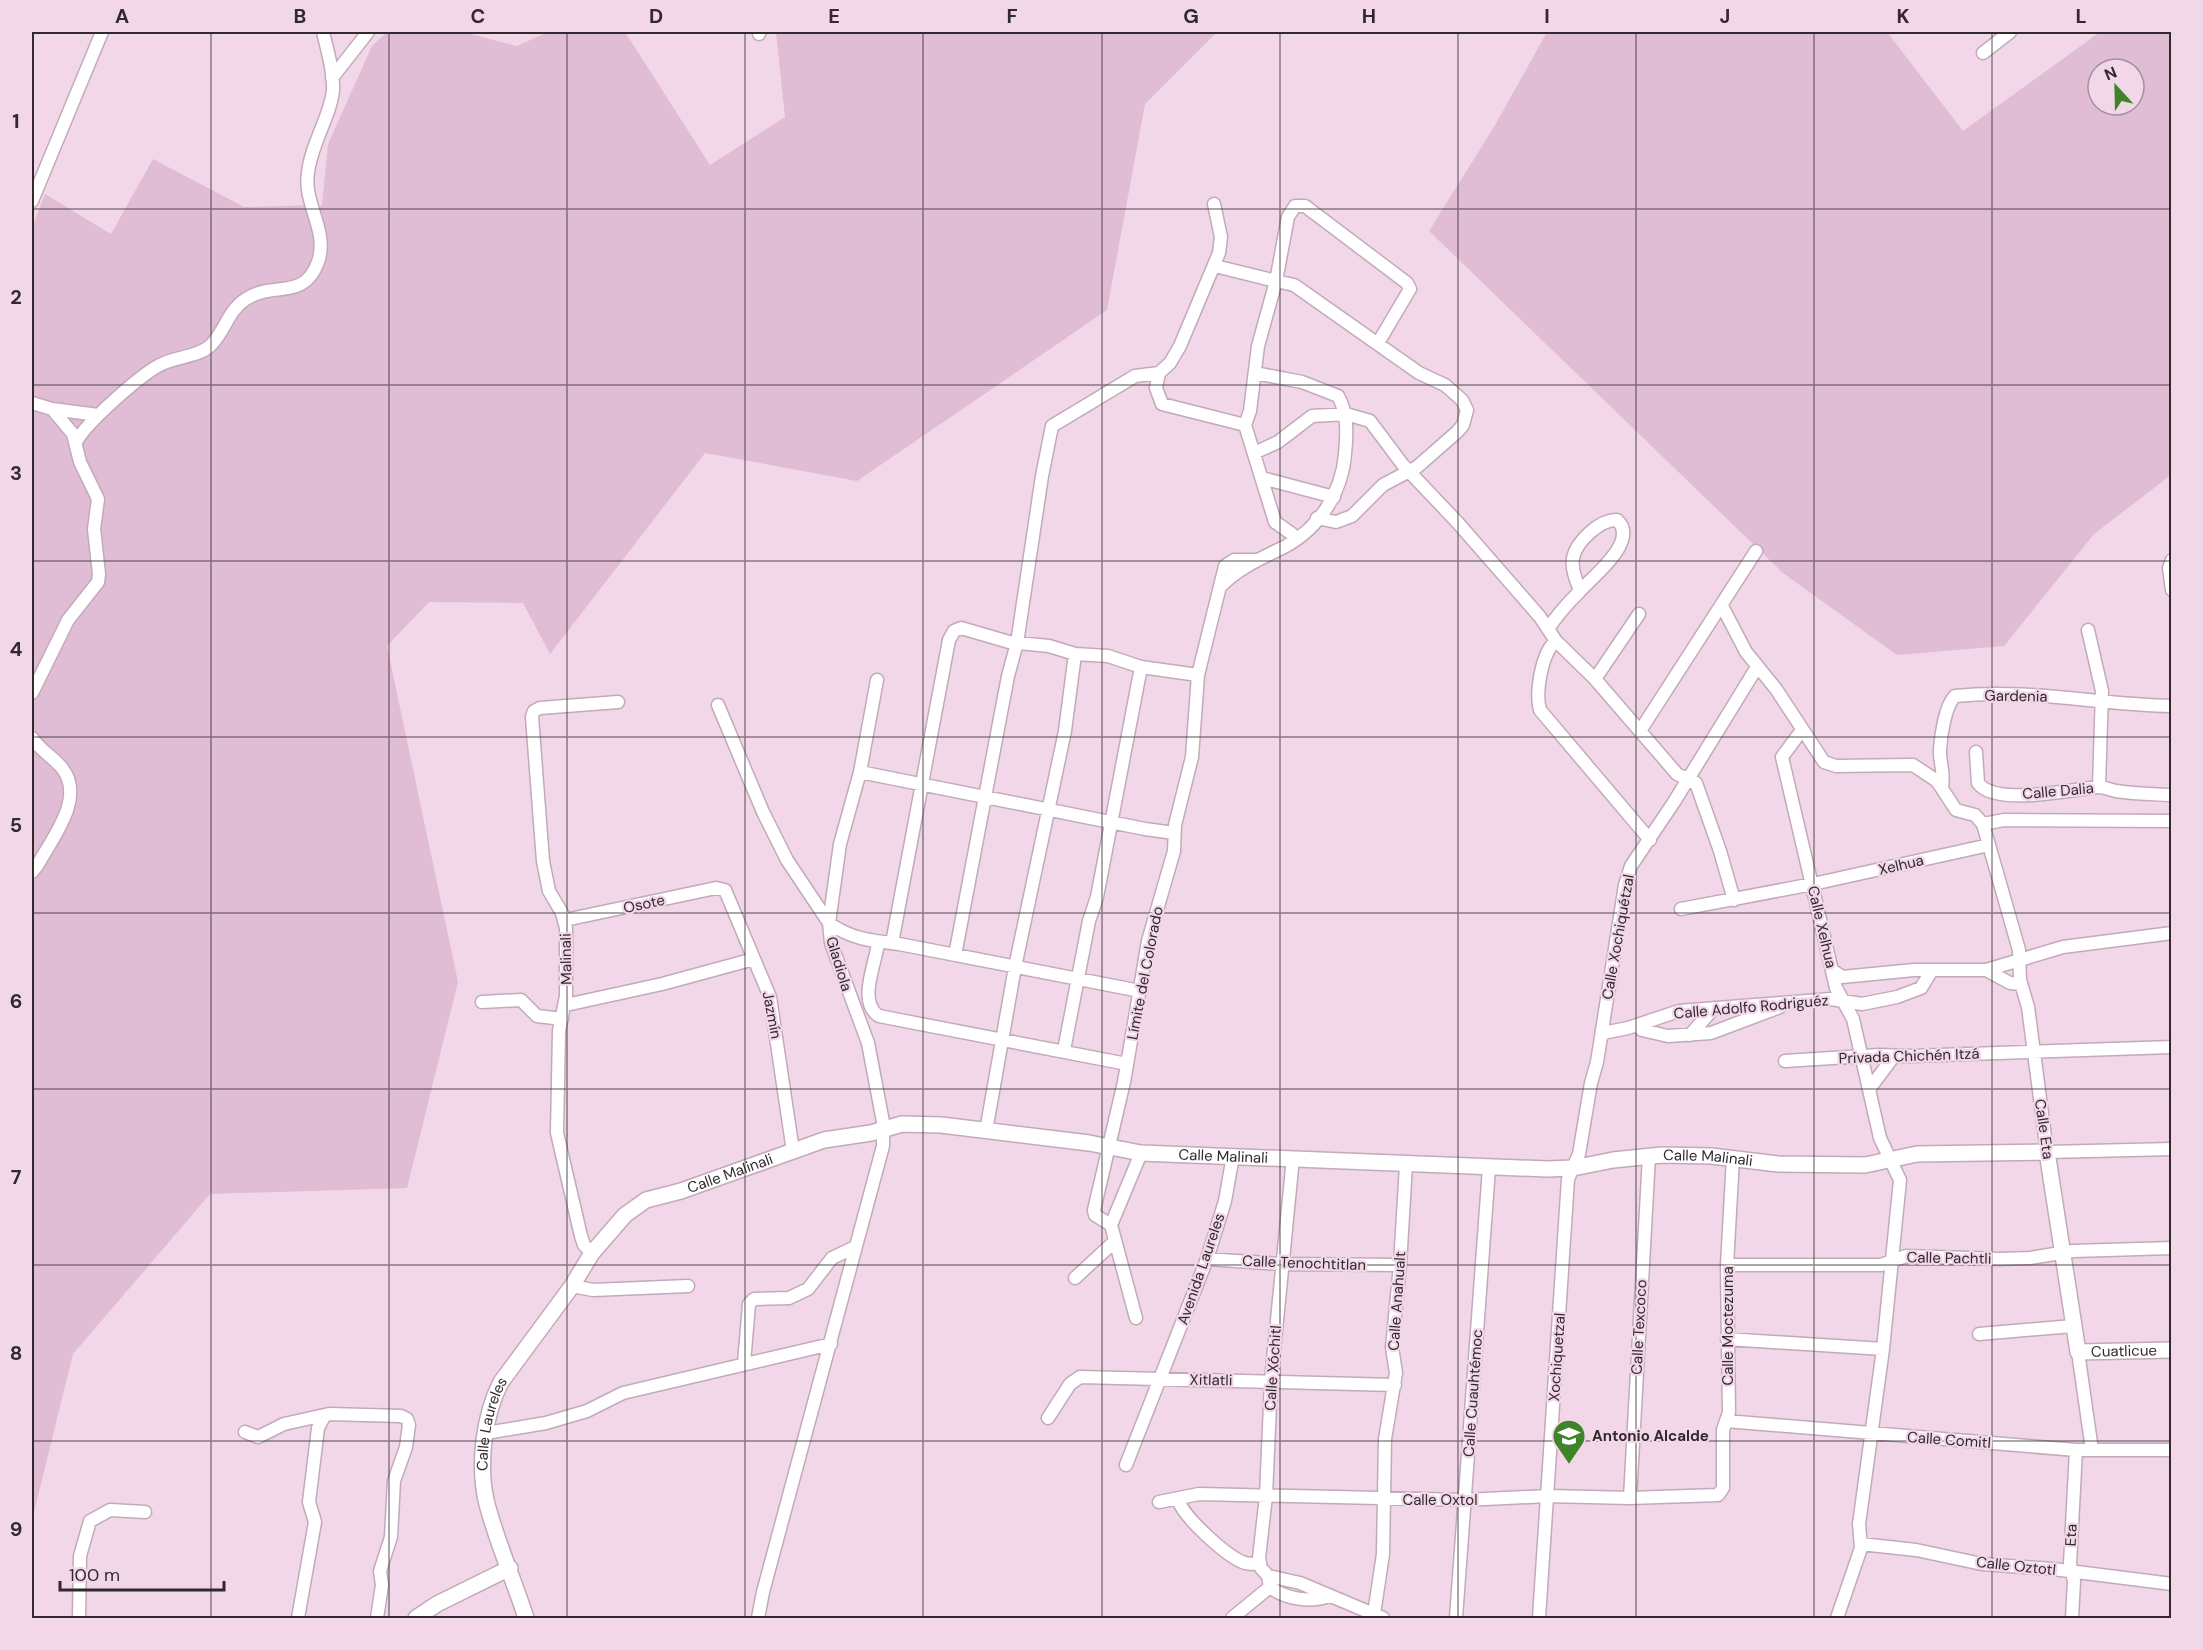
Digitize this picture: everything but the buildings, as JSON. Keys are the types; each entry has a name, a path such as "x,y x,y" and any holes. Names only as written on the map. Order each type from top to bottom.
{"street":[{"path":"32,201 102,32"},
{"path":"76,442 98,415 152,369 209,347 233,311 246,299 264,291 296,288 308,279 319,259 321,246 310,202 307,174 315,140 330,105 332,78 323,32"},
{"path":"332,78 368,32"},
{"path":"1983,53 2010,32"},
{"path":"955,955 1008,676 1017,643 1042,476 1052,426 1135,376 1159,373 1170,363 1180,346 1215,266 1221,245 1214,204"},
{"path":"1255,373 1302,382 1338,396 1346,414 1344,466 1334,497 1295,540 1292,534 1275,522 1245,425 1250,411 1258,346 1276,281 1289,214 1295,206 1302,205 1407,283 1410,288 1378,343"},
{"path":"1215,266 1294,285 1419,373 1452,390 1467,410 1461,428 1410,472 1383,484 1347,518 1336,522 1317,518"},
{"path":"1159,373 1156,388 1162,404 1245,425"},
{"path":"32,403 52,410 98,415"},
{"path":"32,693 68,620 99,579 94,529 98,499 80,462 76,442 69,427 52,410"},
{"path":"1254,453 1286,437 1309,417 1346,414 1373,423 1410,472 1450,514 1556,641 1595,679 1677,774 1688,778 1698,787 1734,900"},
{"path":"1262,478 1334,497"},
{"path":"1548,629 1580,590 1600,572 1623,540 1622,527 1617,520 1607,521 1597,527 1575,551 1573,567 1580,590"},
{"name":"Límite del Colorado","path":"1111,1225 1094,1211 1127,1064 1148,941 1174,851 1174,833 1192,757 1198,675 1223,572 1229,562 1240,559 1257,560 1295,540"},
{"path":"1640,731 1756,551"},
{"path":"2172,560 2169,568 2172,590"},
{"path":"1722,606 1738,640 1776,689 1827,764 1906,763 1920,768 1942,787 1956,810 1979,820 2172,821"},
{"path":"1595,679 1639,615"},
{"path":"892,943 952,633 962,628 1017,643 1049,646 1075,654 1108,656 1141,667 1198,675"},
{"path":"2088,630 2100,681 2102,701 2099,787"},
{"path":"1556,641 1547,654 1539,690 1540,710 1650,840"},
{"path":"986,1131 1015,967 1065,730 1075,654"},
{"path":"1064,1050 1089,921 1097,897 1141,667"},
{"name":"Calle Xochiquétzal","path":"1573,1168 1579,1154 1591,1083 1603,1033 1625,885 1631,866 1650,840 1757,667"},
{"path":"877,680 860,772 840,844 829,923 856,938 878,943 892,943 1140,991"},
{"name":"Gardenia","path":"1942,787 1944,777 1940,751 1946,715 1951,700 1955,696 2037,695 2121,705 2172,706"},
{"name":"Malinali","path":"592,1253 584,1245 580,1236 558,1141 558,1031 566,1005 565,920 549,891 543,861 533,714 540,708 618,702"},
{"name":"Gladiola","path":"718,705 763,812 787,860 829,923 831,943 868,1043 884,1129 883,1146 758,1618"},
{"name":"Calle Xelhua","path":"1802,730 1782,757 1832,970 1842,1001 1853,1019 1880,1138 1890,1161"},
{"path":"32,738 64,770 70,781 72,795 32,872"},
{"name":"Calle Dalia","path":"1976,752 1978,783 1987,790 2026,795 2083,791 2099,787 2116,791 2172,795"},
{"path":"860,772 1174,833"},
{"name":"Calle Eta","path":"1979,820 1989,845 2020,960 2021,984 2028,1007 2061,1253 2092,1450"},
{"name":"Xelhua","path":"1681,909 1813,884 1989,845"},
{"name":"Osote","path":"565,920 722,888"},
{"name":"Jazmín","path":"722,888 770,997 793,1151"},
{"path":"1832,970 1837,975 1849,977 1932,970 1986,970 2063,947 2172,933"},
{"path":"874,1013 869,990 878,943"},
{"path":"566,1005 662,984 754,959"},
{"name":"Calle Adolfo Rodriguéz","path":"1603,1033 1637,1026 1679,1011 1831,999 1862,1004 1897,997 1922,988 1932,970"},
{"path":"1986,970 2010,983 2021,984"},
{"path":"482,1002 521,1000 537,1016 562,1019"},
{"path":"1637,1026 1642,1030 1668,1036 1690,1035 1730,1028 1748,1018 1777,1009 1783,1003"},
{"path":"1690,1035 1714,1008"},
{"path":"859,1021 874,1013"},
{"path":"874,1013 886,1019 1064,1050 1127,1064"},
{"name":"Privada Chichén Itzá","path":"1785,1061 1863,1056 2172,1047"},
{"path":"1870,1088 1894,1056"},
{"name":"Calle Malinali","path":"592,1253 639,1203 824,1140 909,1124 986,1131 1141,1152 1293,1158 1406,1166 1489,1168 1573,1168 1649,1156 1733,1158 1778,1164 1855,1165 1890,1161 1917,1154 2172,1149"},
{"path":"1136,1318 1111,1225 1141,1152"},
{"name":"Avenida Laureles","path":"1126,1465 1207,1259 1225,1202 1233,1156"},
{"name":"Calle Texcoco","path":"1630,1498 1649,1156"},
{"name":"Calle Xóchitl","path":"1259,1563 1266,1496 1271,1381 1293,1158"},
{"name":"Calle Moctezuma","path":"1720,1493 1728,1412 1727,1265 1733,1158"},
{"path":"1837,1618 1862,1544 1859,1524 1883,1349 1900,1180 1890,1161"},
{"name":"Calle Anahualt","path":"1378,1616 1383,1554 1385,1439 1396,1373 1392,1347 1406,1166"},
{"name":"Calle Cuauhtémoc","path":"1456,1618 1489,1168"},
{"name":"Xochiquetzal","path":"1539,1618 1568,1179 1573,1168"},
{"path":"1075,1278 1114,1242"},
{"path":"744,1363 749,1304 754,1299 789,1298 808,1289 832,1258 855,1247"},
{"name":"Calle Pachtli","path":"1727,1265 1881,1265 1906,1256 2000,1259 2061,1253 2172,1248"},
{"name":"Calle Laureles","path":"526,1618 484,1490 486,1433 493,1398 501,1382 572,1286 592,1253"},
{"name":"Calle Tenochtitlan","path":"1207,1259 1281,1264 1400,1265"},
{"path":"572,1286 593,1290 688,1286"},
{"path":"1979,1334 2073,1326"},
{"path":"1727,1339 1883,1349"},
{"path":"486,1433 546,1423 596,1408 623,1394 744,1363 831,1344"},
{"name":"Cuatlicue","path":"2078,1352 2172,1350"},
{"name":"Xitlatli","path":"1048,1418 1070,1384 1080,1377 1395,1385"},
{"path":"245,1432 258,1437 284,1424 325,1415 401,1416 409,1422 406,1448 394,1481 393,1525 380,1571 382,1585 377,1618"},
{"path":"298,1618 315,1522 309,1502 318,1428 325,1415"},
{"name":"Calle Comitl","path":"1726,1421 2076,1450 2172,1450"},
{"name":"Eta","path":"2072,1618 2074,1581 2070,1564 2076,1450"},
{"name":"Calle Oxtol","path":"1159,1502 1199,1494 1385,1500 1465,1500 1548,1496 1630,1498 1715,1496 1720,1493"},
{"path":"1178,1499 1181,1509 1218,1545 1241,1562 1259,1563 1269,1581"},
{"path":"79,1618 80,1556 90,1521 110,1510 145,1512"},
{"name":"Calle Oztotl","path":"1862,1544 1916,1550 1982,1564 2172,1584"},
{"path":"421,1617 510,1568"},
{"path":"1232,1618 1269,1581 1300,1582 1378,1616"}],"shaded area":[{"path":"387,32 463,32 517,46 548,32 625,32 710,165 785,117 776,32 1217,32 1145,104 1107,310 857,481 705,453 550,654 523,603 429,602 387,646 458,982 407,1188 210,1194 73,1354 32,1520 32,228 45,194 111,234 153,159 244,207 322,205 328,144 372,46"},
{"path":"1547,32 1887,32 1963,131 2100,32 2171,32 2171,475 2094,534 2004,646 1897,655 1783,573 1429,231 1494,127"}],"place":[{"name":"Antonio Alcalde","path":"1569,1465"}]}
